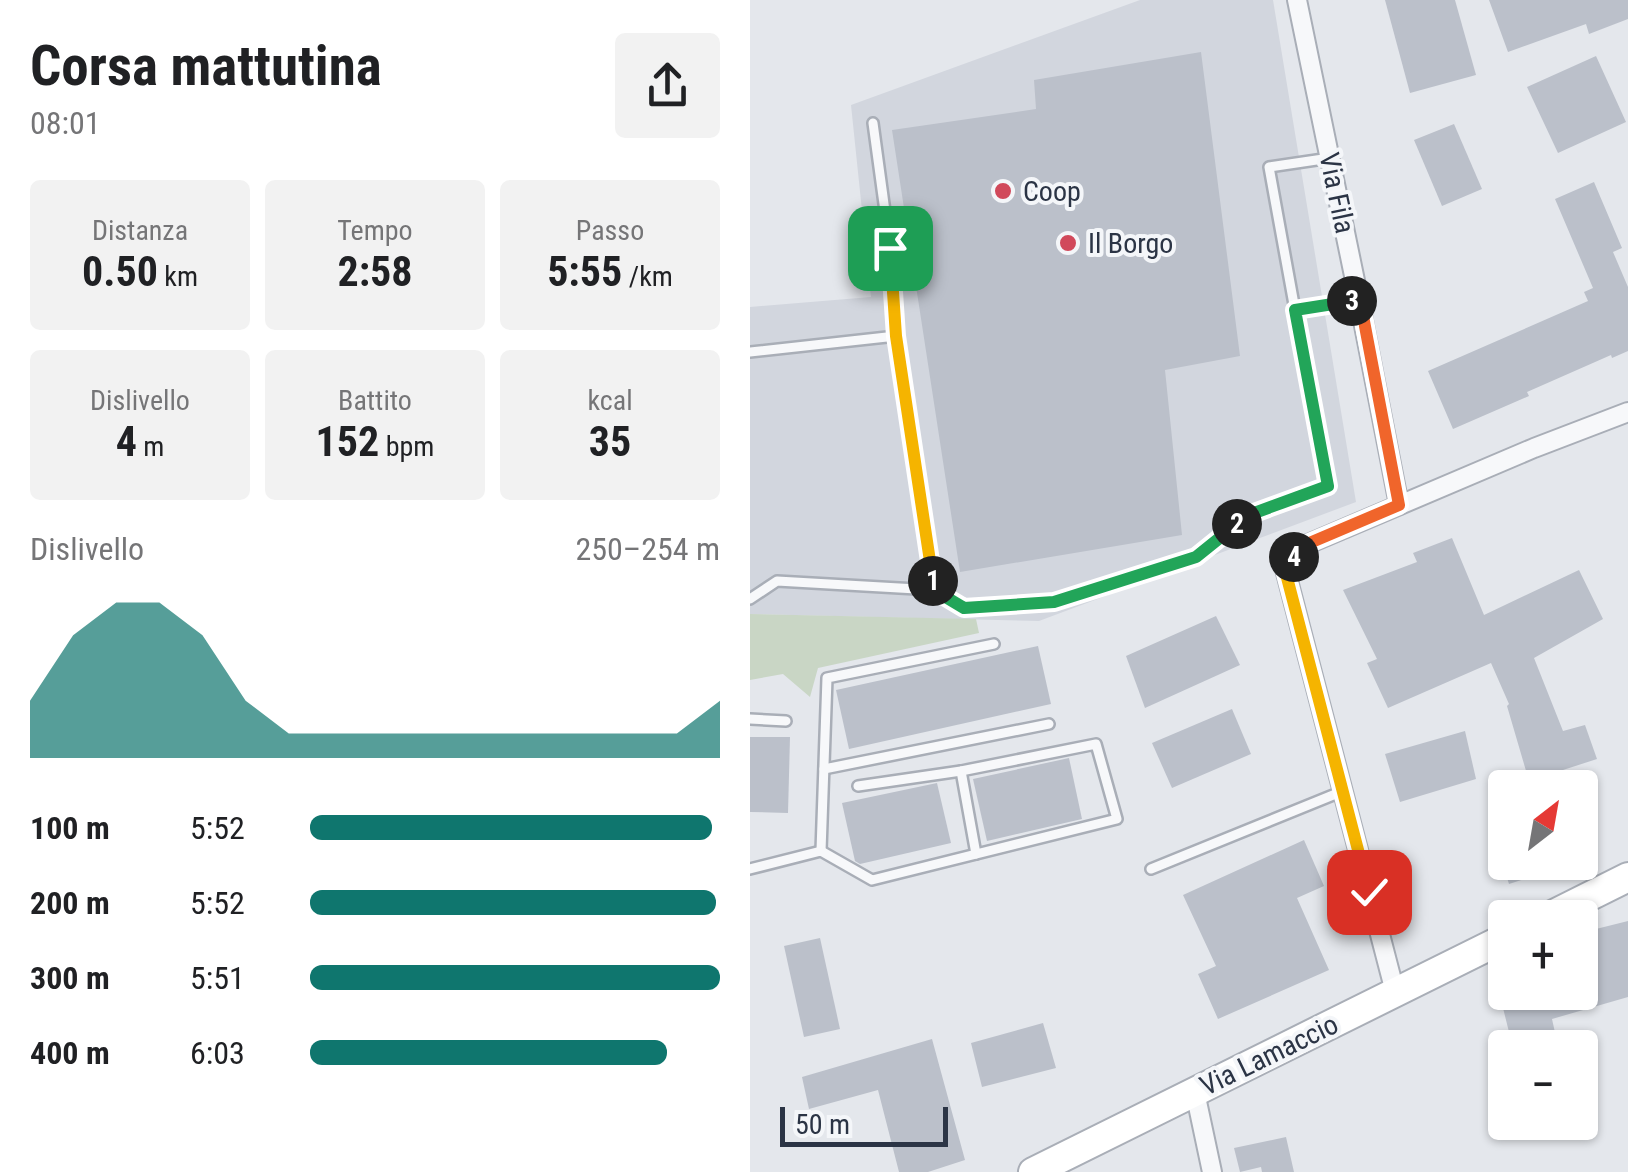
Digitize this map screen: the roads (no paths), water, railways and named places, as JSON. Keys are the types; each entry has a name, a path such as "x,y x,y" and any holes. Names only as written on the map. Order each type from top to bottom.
{"street":[{"name":"Via Fila","path":"1297,0 1399,505"},
{"path":"1395,992 1285,570 1300,547 1628,412"},
{"path":"1582,900 1628,877"},
{"name":"Via Lamaccio","path":"1033,1172 1488,946"},
{"path":"1194,1092 1212,1172"}],"lane":[{"path":"873,123 890,248 896,336 934,590"},
{"path":"750,599 777,581 934,590 964,608 1054,602 1196,557 1246,516 1328,486 1269,168 1330,158"},
{"path":"1295,310 1360,300"},
{"path":"750,352 896,336"},
{"path":"750,341 766,351"},
{"path":"821,851 827,678 994,644"},
{"path":"750,719 786,722"},
{"path":"824,769 1049,724"},
{"path":"750,869 821,851 872,880 1117,820 1096,744 961,772 858,786"},
{"path":"961,772 976,854"},
{"path":"1151,869 1343,791"}],"place":[{"name":"Coop","path":"1003,191"},
{"name":"Il Borgo","path":"1068,243"}]}
